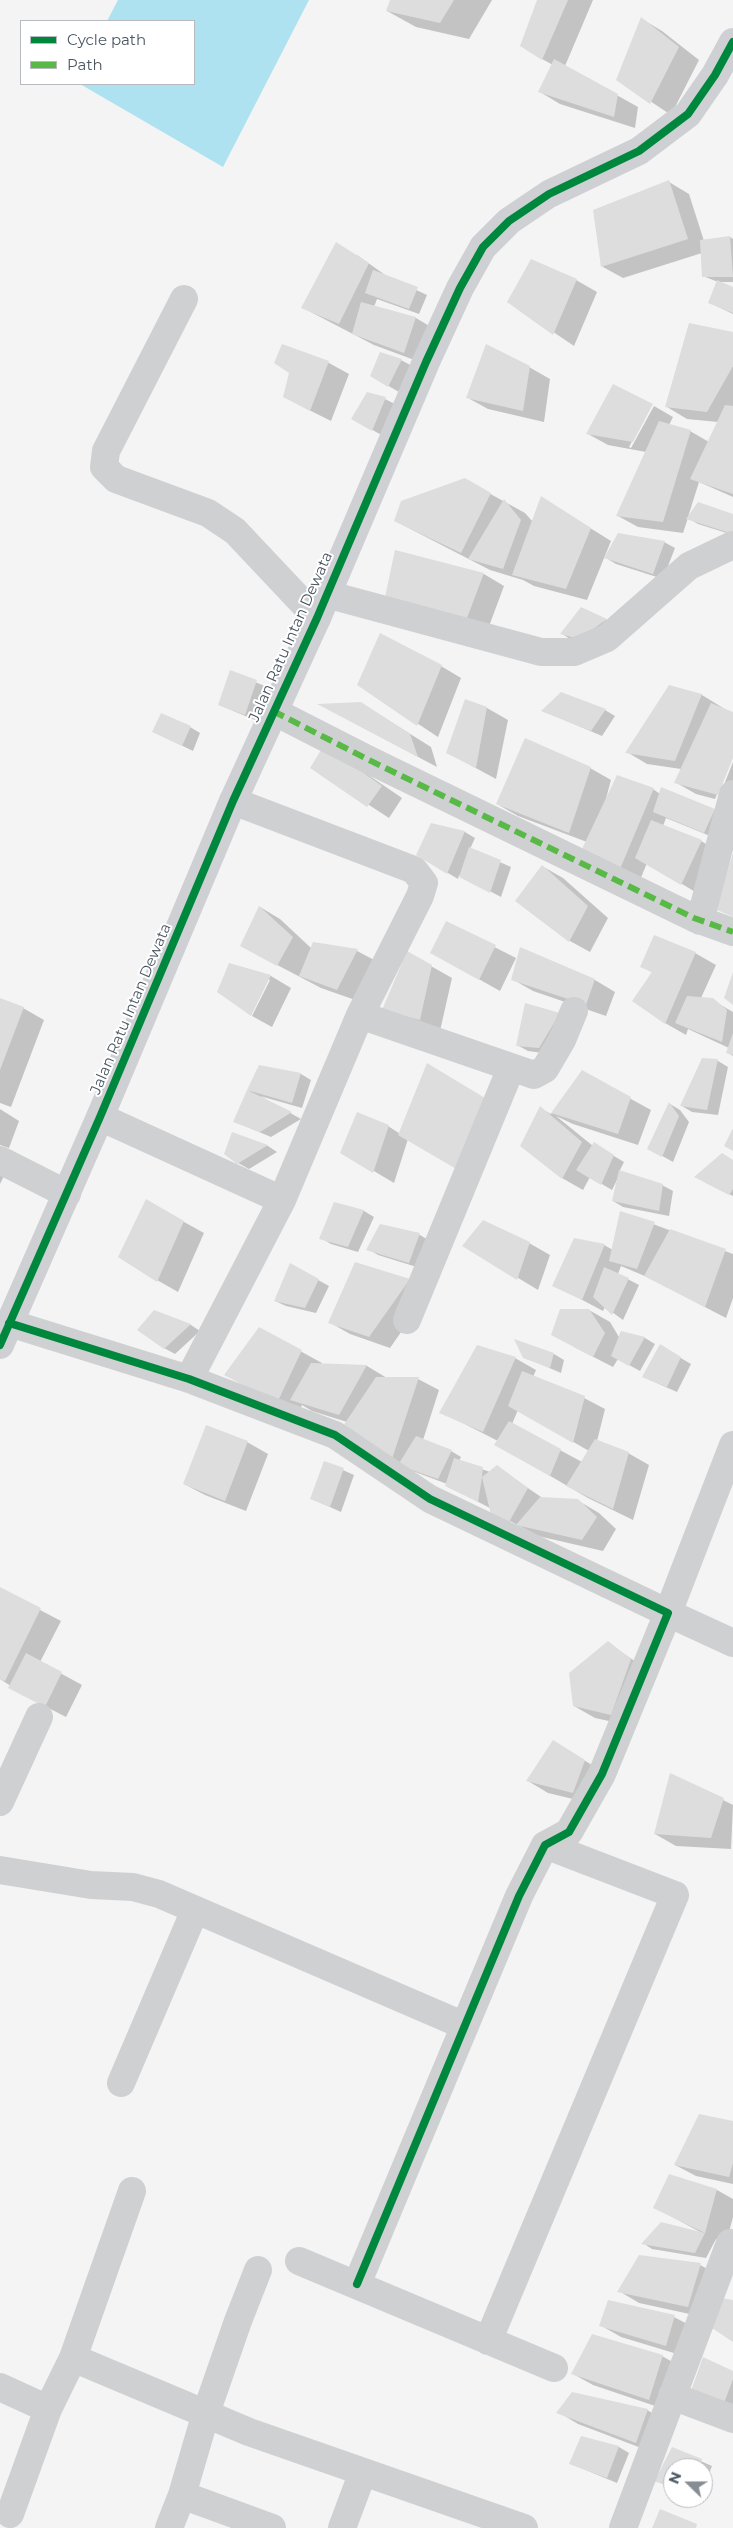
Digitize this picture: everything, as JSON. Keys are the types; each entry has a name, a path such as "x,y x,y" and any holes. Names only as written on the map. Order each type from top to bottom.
{"street":[{"name":"Jalan Ratu Intan Dewata","path":"4,1334 67,1194 233,801 321,606 430,354 460,288 483,247 509,221 549,194 639,151 688,114 715,75 733,42"},
{"path":"184,299 106,451 104,467 116,479 208,513 235,531 321,606 541,652 574,652 607,638 689,566 733,545"},
{"path":"273,711 369,760 700,920 733,932"},
{"path":"700,920 733,794"},
{"path":"189,1379 282,1200 360,1015 420,896 424,882 414,870 233,801"},
{"path":"360,1015 534,1075 545,1069 562,1040 574,1011"},
{"path":"407,1320 511,1068"},
{"path":"100,1117 282,1200"},
{"path":"0,1160 67,1194"},
{"path":"4,1334 189,1379 335,1436 430,1499 733,1643"},
{"path":"357,2284 519,1896 545,1845 568,1832 602,1774 668,1613 733,1445"},
{"path":"0,1802 39,1717"},
{"path":"488,2341 685,1899 545,1845"},
{"path":"0,1870 91,1885 133,1887 159,1894 465,2026"},
{"path":"121,2083 194,1910"},
{"path":"10,2514 48,2408 73,2358 132,2191"},
{"path":"623,2528 732,2241"},
{"path":"299,2261 554,2368"},
{"path":"169,2528 182,2496 206,2413 258,2270"},
{"path":"73,2358 249,2432 522,2528"},
{"path":"0,2387 48,2408"},
{"path":"672,2396 733,2419"},
{"path":"342,2528 364,2472"},
{"path":"182,2496 272,2528"}],"water":[{"path":"118,0 309,0 223,167 82,85 195,85 195,20 108,20"}],"building":[{"path":"390,0 454,0 440,23 386,11"},
{"path":"537,0 568,0 542,60 520,46"},
{"path":"641,17 679,47 650,104 616,80"},
{"path":"554,59 618,94 614,117 538,92"},
{"path":"669,180 688,239 601,267 593,210"},
{"path":"730,236 733,277 702,277 700,240"},
{"path":"336,242 369,263 339,324 301,308"},
{"path":"531,259 577,279 553,335 507,302"},
{"path":"373,270 418,287 409,309 365,293"},
{"path":"717,280 733,287 733,313 708,303"},
{"path":"361,302 416,317 404,353 352,334"},
{"path":"689,323 733,332 733,366 707,412 665,407"},
{"path":"282,344 329,361 310,411 283,397 289,373 274,363"},
{"path":"486,344 530,366 523,411 466,398"},
{"path":"380,352 402,359 388,387 370,376"},
{"path":"613,384 653,404 633,442 586,434"},
{"path":"367,392 386,397 372,431 351,419"},
{"path":"725,405 733,406 733,494 690,479"},
{"path":"659,421 691,430 663,522 616,516"},
{"path":"465,478 491,493 461,553 394,521 401,501"},
{"path":"541,496 591,528 566,589 512,575"},
{"path":"504,499 521,520 503,569 468,559"},
{"path":"698,502 733,514 733,534 686,519"},
{"path":"618,533 665,541 653,574 604,558"},
{"path":"395,550 484,573 464,626 385,597"},
{"path":"581,607 607,619 579,639 560,634"},
{"path":"380,633 442,665 417,726 357,685"},
{"path":"230,670 257,680 245,715 218,705"},
{"path":"669,685 702,694 675,761 625,753"},
{"path":"561,692 606,709 591,731 541,711"},
{"path":"465,699 487,707 476,768 446,753"},
{"path":"361,702 410,734 418,757 317,704"},
{"path":"711,703 733,712 733,758 718,795 674,783"},
{"path":"161,713 191,726 182,746 152,732"},
{"path":"525,738 591,767 569,833 496,804"},
{"path":"324,745 382,786 367,807 310,768"},
{"path":"617,775 654,788 620,869 581,851"},
{"path":"661,787 715,809 704,833 653,812"},
{"path":"651,820 702,840 681,885 635,858"},
{"path":"431,823 465,831 447,874 416,855"},
{"path":"469,847 501,860 490,893 459,877"},
{"path":"733,853 733,917 715,909"},
{"path":"542,865 588,906 569,942 515,901"},
{"path":"259,906 293,937 277,966 240,946"},
{"path":"446,921 496,945 479,980 430,953"},
{"path":"654,935 696,952 665,1024 632,1001 652,972 640,967"},
{"path":"313,942 358,949 337,990 299,976"},
{"path":"520,947 595,979 586,1005 511,980"},
{"path":"407,951 432,965 420,1020 382,1010"},
{"path":"229,963 271,975 251,1016 217,992"},
{"path":"733,972 733,1005 724,998"},
{"path":"687,996 713,998 727,1010 722,1042 675,1023"},
{"path":"0,998 24,1007 0,1070"},
{"path":"525,1003 560,1013 539,1048 516,1046"},
{"path":"733,1033 733,1055 726,1053"},
{"path":"702,1058 718,1059 707,1110 680,1106"},
{"path":"427,1063 485,1098 458,1170 398,1135"},
{"path":"259,1065 301,1073 292,1103 247,1090"},
{"path":"582,1070 631,1097 618,1134 551,1113"},
{"path":"247,1090 292,1112 260,1132 233,1122"},
{"path":"669,1102 679,1116 662,1157 647,1149"},
{"path":"540,1106 582,1142 562,1179 520,1146"},
{"path":"357,1112 389,1125 373,1173 340,1153"},
{"path":"733,1128 733,1151 724,1146"},
{"path":"232,1132 268,1145 237,1164 224,1154"},
{"path":"594,1142 614,1155 601,1185 576,1170"},
{"path":"722,1153 733,1160 733,1189 729,1195 694,1177"},
{"path":"619,1170 663,1184 659,1211 612,1201"},
{"path":"146,1199 184,1221 157,1282 118,1257"},
{"path":"334,1202 364,1210 348,1247 319,1239"},
{"path":"620,1211 655,1222 637,1269 609,1261"},
{"path":"483,1220 530,1242 517,1280 462,1246"},
{"path":"380,1224 420,1233 409,1263 366,1250"},
{"path":"670,1229 726,1249 705,1307 644,1276"},
{"path":"574,1238 605,1244 582,1300 552,1286"},
{"path":"355,1262 410,1279 369,1337 328,1323"},
{"path":"290,1263 319,1279 305,1308 274,1301"},
{"path":"604,1267 629,1278 612,1315 593,1297"},
{"path":"560,1309 589,1309 605,1333 593,1357 551,1335"},
{"path":"154,1310 191,1324 164,1349 137,1330"},
{"path":"259,1327 302,1350 277,1403 224,1375"},
{"path":"621,1331 645,1337 629,1366 611,1356"},
{"path":"514,1339 554,1353 550,1368 523,1358"},
{"path":"660,1344 681,1357 667,1387 642,1377"},
{"path":"477,1345 516,1357 483,1432 439,1413"},
{"path":"311,1363 367,1365 339,1415 290,1400"},
{"path":"522,1371 585,1396 573,1443 508,1406"},
{"path":"376,1377 419,1377 392,1459 341,1429"},
{"path":"509,1421 561,1449 550,1476 494,1445"},
{"path":"206,1425 248,1441 225,1501 183,1484"},
{"path":"416,1436 452,1450 438,1479 398,1465"},
{"path":"595,1439 629,1452 613,1509 566,1486"},
{"path":"454,1458 483,1467 478,1502 445,1486"},
{"path":"324,1461 344,1468 330,1507 310,1499"},
{"path":"497,1465 528,1488 509,1522 491,1515 482,1477"},
{"path":"540,1497 578,1499 597,1517 582,1540 516,1525"},
{"path":"0,1587 41,1608 5,1681 0,1679"},
{"path":"608,1641 631,1659 611,1715 573,1706 569,1673"},
{"path":"26,1653 62,1672 45,1707 8,1688"},
{"path":"553,1740 585,1760 573,1793 526,1781"},
{"path":"670,1773 724,1798 711,1838 654,1834"},
{"path":"699,2114 733,2121 733,2163 729,2177 674,2165"},
{"path":"669,2174 717,2189 705,2233 653,2208"},
{"path":"661,2222 705,2233 695,2253 641,2244"},
{"path":"639,2255 701,2263 688,2307 617,2292"},
{"path":"721,2298 733,2300 733,2342 712,2328"},
{"path":"608,2300 675,2315 666,2346 599,2326"},
{"path":"592,2334 663,2355 649,2400 571,2374"},
{"path":"703,2357 733,2371 733,2379 724,2403 691,2391"},
{"path":"572,2392 648,2409 636,2443 556,2413"},
{"path":"581,2436 619,2446 607,2478 569,2464"},
{"path":"672,2447 700,2458 666,2458"},
{"path":"663,2464 663,2483 654,2482"},
{"path":"660,2509 697,2524 696,2528 652,2528"}],"marked path":[{"path":"273,711 369,760 694,918 733,932"}],"cycle path":[{"path":"0,1345 100,1117 233,801 317,618 426,362 460,288 483,247 509,221 549,194 639,151 688,114 715,75 733,42"},
{"path":"9,1323 189,1379 335,1435 430,1499 668,1613 602,1774 569,1832 545,1845 519,1896 357,2284"}]}
